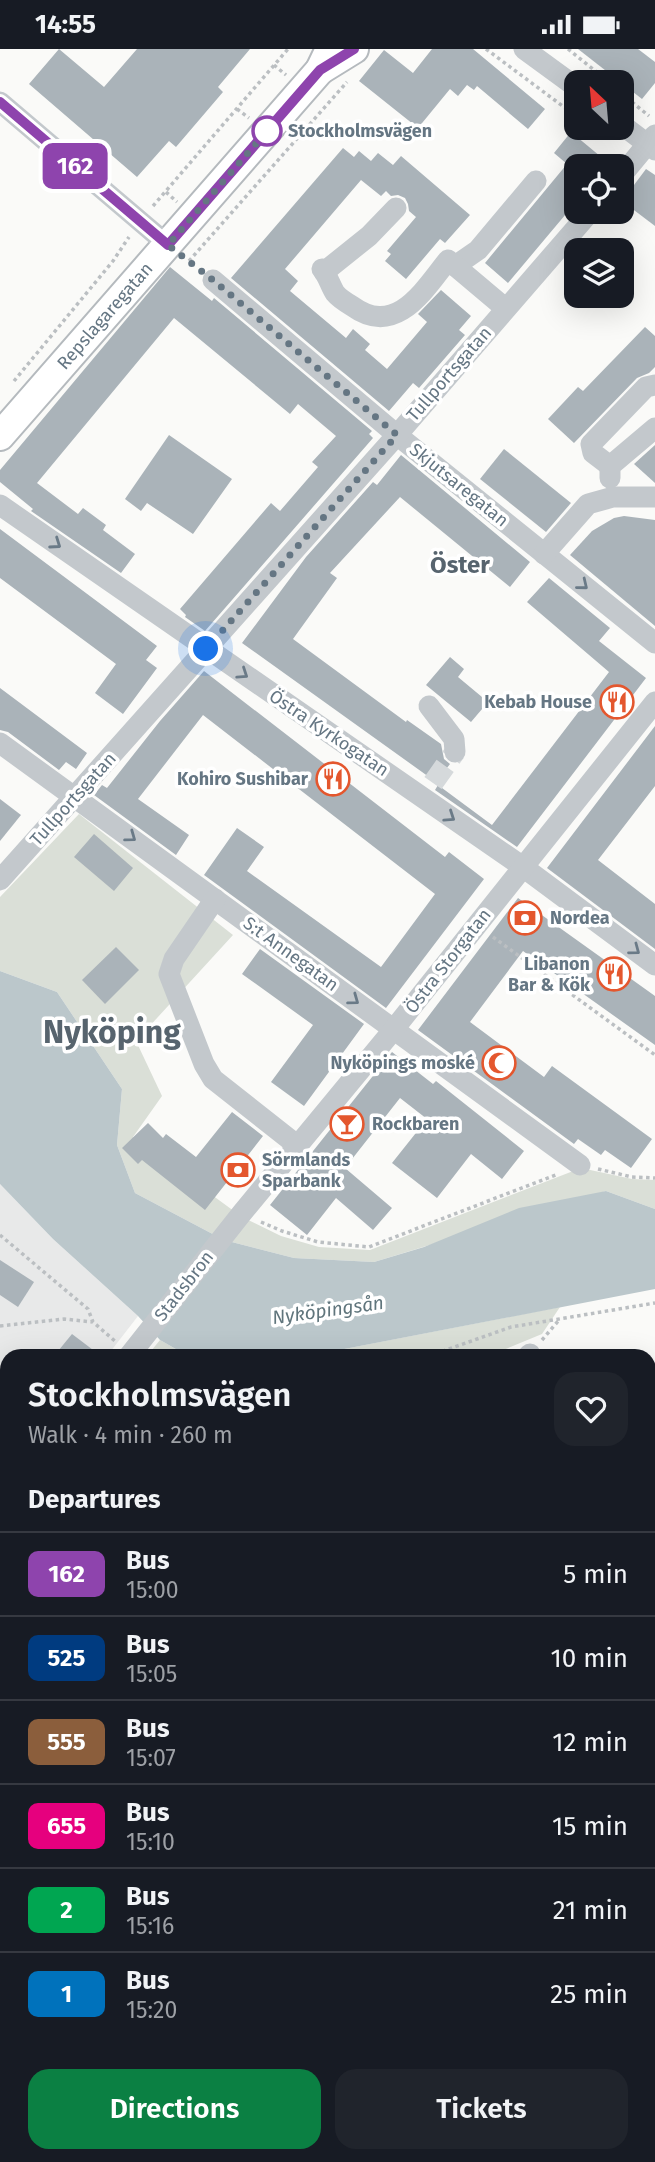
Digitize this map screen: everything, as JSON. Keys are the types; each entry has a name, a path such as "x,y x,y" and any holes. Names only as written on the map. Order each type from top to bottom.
{"main road":[{"name":"Repslagaregatan","path":"0,436 178,253 325,59 354,49"}],"street":[{"path":"531,52 564,78"},
{"path":"0,102 178,253"},
{"path":"634,132 652,143 634,162"},
{"path":"456,266 478,250 536,181"},
{"path":"396,208 369,236 323,270 335,294 360,312 384,317 406,310 448,260 505,308"},
{"name":"Tullportsgatan","path":"0,880 397,435 579,224"},
{"name":"Skjutsaregatan","path":"213,280 397,435 655,643"},
{"path":"610,466 593,453 591,444 646,387 655,385"},
{"path":"609,498 610,466 655,428"},
{"path":"544,554 588,504 609,498 655,497"},
{"name":"Östra Kyrkogatan","path":"0,505 206,649 427,790 523,867 655,965"},
{"name":"Östra Storgatan","path":"240,1215 394,1029 655,702"},
{"path":"429,706 454,739 455,752"},
{"name":"S:t Annegatan","path":"0,743 580,1165"},
{"path":"215,899 174,959 169,974 204,1064 213,1079 298,1146"},
{"name":"Stadsbron","path":"135,1349 240,1215"}],"path":[{"path":"486,49 564,107"},
{"path":"568,49 593,70"},
{"path":"274,65 287,75"},
{"path":"213,280 178,253 351,78"},
{"path":"634,103 655,120"},
{"path":"237,109 250,118"},
{"path":"477,925 655,1055"},
{"path":"240,1215 318,1243 369,1247 580,1165 632,1177 655,1178"},
{"path":"0,1235 88,1309 93,1322 122,1349"},
{"path":"449,1349 511,1327 655,1303"},
{"path":"534,1349 561,1318"},
{"path":"0,1326 64,1319 93,1322"}],"shaded area":[{"path":"79,814 233,935 136,1041 162,1096 133,1137 242,1217 281,1236 319,1247 370,1250 581,1168 632,1179 655,1180 655,1209 606,1191 374,1262 294,1258 224,1240 135,1193 117,1145 122,1089 57,992 0,971 0,897"},
{"path":"0,1184 53,1239 138,1316 112,1349 0,1349"},
{"path":"560,1307 542,1334 506,1349 344,1349"},
{"path":"160,1340 176,1349 153,1349"}],"water":[{"name":"Nyköpingsån","path":"0,971 57,992 122,1089 117,1145 135,1193 224,1240 294,1258 374,1262 424,1247 519,1208 606,1191 655,1209 655,1289 344,1349 176,1349 160,1340 138,1316 53,1239 0,1184"}],"building":[{"path":"59,49 104,87 137,49 250,49 218,87 223,92 176,147 169,141 137,177 29,84"},
{"path":"432,49 473,49 545,109 528,129 477,86 474,90 467,85 458,96 450,89 418,128 359,81 384,50 413,73"},
{"path":"578,49 638,49 655,62 655,83 642,99 634,93 634,70 605,70"},
{"path":"565,140 581,140 598,154 564,154 564,161 554,153"},
{"path":"343,148 354,157 359,151 371,161 378,153 393,165 401,156 470,215 445,243 440,239 406,279 385,261 391,254 387,251 416,217 409,211 405,198 391,196 386,191 381,196 361,180 285,269 298,281 290,291 346,338 353,329 370,344 365,350 387,369 427,322 418,314 441,290 471,316 459,330 465,335 419,388 413,383 389,411 231,278"},
{"path":"564,168 564,216 508,283 485,263"},
{"path":"646,169 655,175 655,226 634,210 634,185"},
{"path":"170,267 212,301 214,298 372,431 369,434 373,438 205,631 185,617 180,609 271,503 280,511 318,467 312,462 336,436 298,404 290,414 174,318 37,483 78,514 83,508 106,525 103,530 135,554 121,573 31,511 33,509 0,482 0,470"},
{"path":"645,327 655,336 655,367 637,378 574,443 548,419 578,387 583,391"},
{"path":"169,435 232,479 193,534 147,503 141,511 125,499"},
{"path":"655,445 655,483 634,464"},
{"path":"504,449 571,503 546,532 480,479"},
{"path":"401,455 530,562 510,587 400,497 330,573 337,578 293,639 406,722 407,720 441,744 444,759 450,764 436,782 242,643 306,557 373,482 377,485"},
{"path":"624,516 655,520 655,626 570,555 592,531 614,518"},
{"path":"0,529 157,646 146,660 157,668 123,714 95,693 116,664 0,578"},
{"path":"549,578 610,628 599,641 646,678 517,847 435,790 438,785 492,825 609,672 527,602"},
{"path":"450,657 464,669 458,677 488,702 471,722 426,685"},
{"path":"204,671 445,857 449,852 484,879 386,1008 204,875 237,828 264,847 247,871 381,967 435,894 203,715 138,799 189,835 176,855 94,795 102,785 107,788"},
{"path":"0,688 87,753 76,769 66,762 59,770 8,732 0,730"},
{"path":"655,726 655,786 598,860 655,904 655,949 547,868"},
{"path":"0,799 21,815 0,841"},
{"path":"94,834 133,868 114,891 74,857"},
{"path":"518,898 655,996 655,1045 523,951 470,1022 544,1077 552,1066 652,1139 631,1168 605,1150 601,1155 578,1139 574,1144 418,1030"},
{"path":"116,947 139,970 105,1004 82,980"},
{"path":"260,949 364,1024 304,1106 271,1082 313,1025 242,974"},
{"path":"392,1052 433,1084 436,1081 524,1151 502,1179 471,1154 437,1198 392,1163 427,1119 400,1098 345,1168 392,1208 373,1230 336,1198 307,1235 270,1205"},
{"path":"232,1112 263,1136 205,1210 142,1160 138,1164 122,1148 148,1123 163,1138 166,1134 196,1157"},
{"path":"0,1260 34,1282 18,1307 0,1295"},
{"path":"72,1334 92,1349 60,1349"}],"tunnel":[{"path":"433,783 455,752"}],"bus line":[{"name":"162","path":"0,102 168,245 320,70 354,49"}],"place":[{"name":"Stockholmsvägen","path":"267,131"},
{"name":"Kebab House","path":"617,702"},
{"name":"Kohiro Sushibar","path":"333,779"},
{"name":"Nordea","path":"525,918"},
{"name":"Libanon Bar & Kök","path":"614,974"},
{"name":"Nyköpings moské","path":"499,1063"},
{"name":"Rockbaren","path":"347,1124"},
{"name":"Sörmlands Sparbank","path":"238,1170"}],"district":[{"name":"Öster","path":"460,565"},
{"name":"Nyköping","path":"112,1032"}],"route":[{"path":"206,649 397,435 168,245 267,131"}]}
